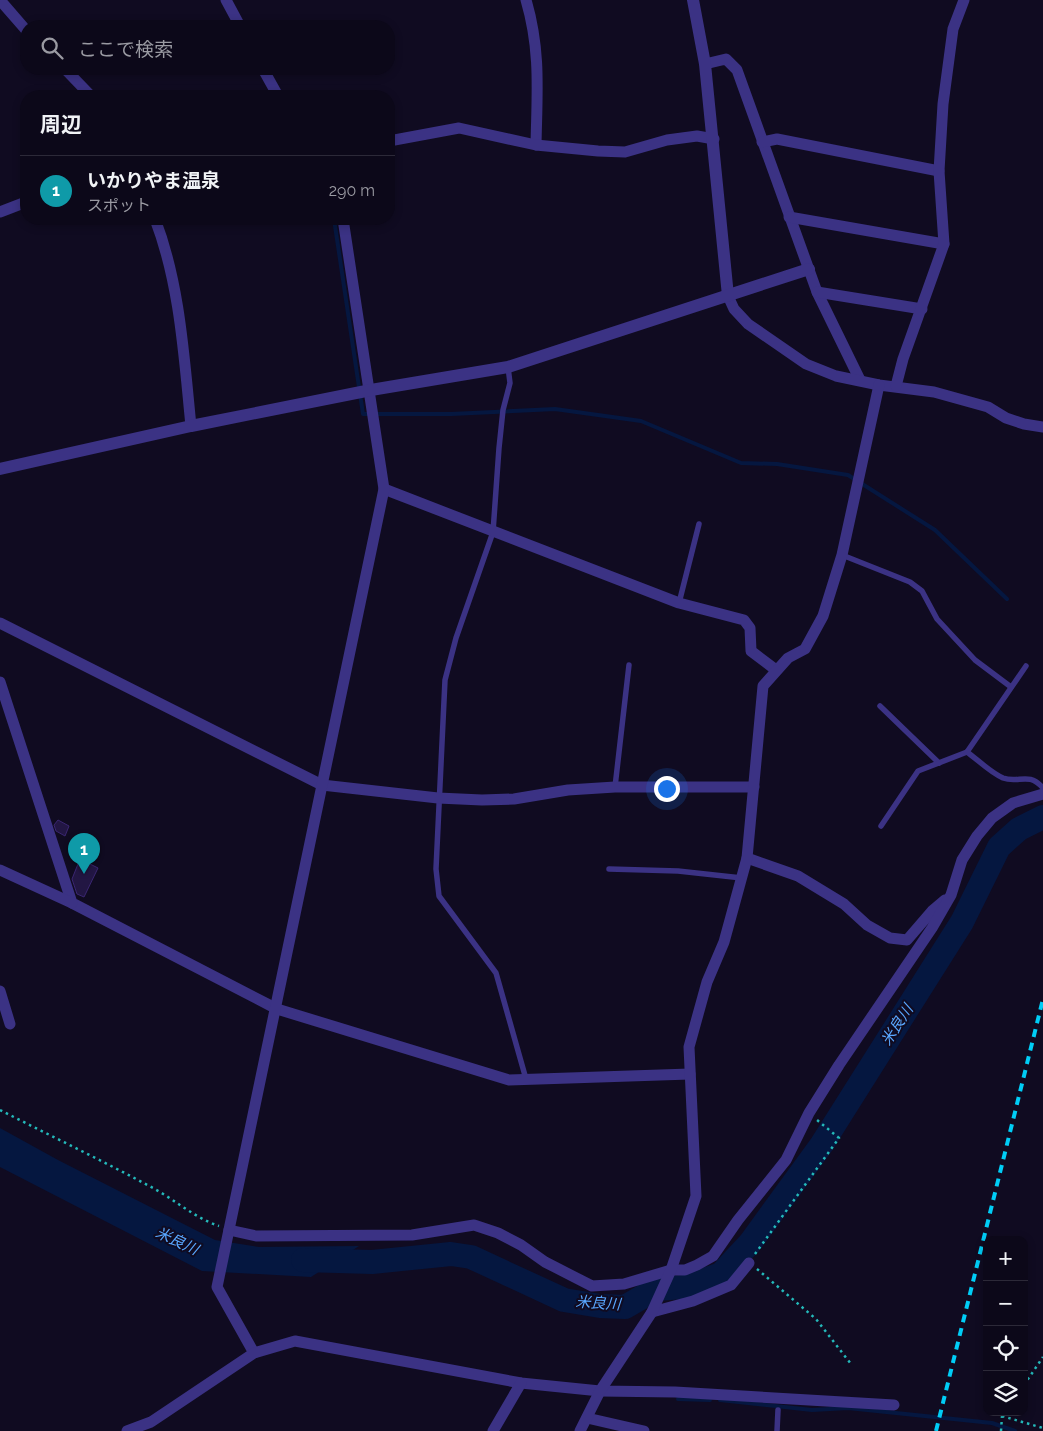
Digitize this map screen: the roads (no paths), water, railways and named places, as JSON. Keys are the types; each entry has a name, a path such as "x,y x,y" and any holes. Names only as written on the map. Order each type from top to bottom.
{"street":[{"path":"0,0 20,23"},
{"path":"226,0 237,20"},
{"path":"526,0 534,29 537,52 536,145"},
{"path":"693,0 706,64 728,296 734,309 748,324 806,364 836,376 879,385 934,392 988,407 1006,418 1024,424 1043,427"},
{"path":"896,386 903,359 944,244 938,171 951,38 964,0"},
{"path":"706,64 726,59 737,70 816,292 860,380"},
{"path":"71,75 85,90"},
{"path":"266,75 275,90"},
{"path":"395,140 459,128 536,145 625,152 668,140 697,136 714,139"},
{"path":"762,142 777,139 938,171"},
{"path":"0,212 20,204"},
{"path":"789,218 944,244"},
{"path":"157,225 170,266 176,299 191,426"},
{"path":"254,1353 217,1288 277,1009 384,489 371,390 344,225"},
{"path":"0,469 191,426 371,390 508,367 809,269"},
{"path":"816,292 922,309"},
{"path":"580,1431 600,1391 652,1312 671,1270 696,1196 688,1047 707,982 724,942 747,858 763,686 788,658 804,649 823,616 842,555 879,385"},
{"path":"384,489 679,603 744,620 750,628 751,651 776,670"},
{"path":"0,622 322,785 438,798 482,800 514,798 568,790 615,787 754,787"},
{"path":"0,682 72,903"},
{"path":"230,1230 256,1236 412,1235 474,1225 498,1233 521,1245 545,1262 592,1286 624,1284 671,1270 685,1270 713,1256 738,1220 786,1160 809,1113 856,1037 912,960 951,896 962,860 992,818 1013,804 1043,794"},
{"path":"747,858 798,876 844,904 867,926 890,938 907,940 932,910 951,896"},
{"path":"0,870 72,903 277,1009 509,1080 527,1081 690,1074"},
{"path":"0,991 10,1024"},
{"path":"652,1312 714,1293 731,1285 749,1263"},
{"path":"127,1431 151,1422 254,1353 295,1341 521,1383 600,1391 675,1392 894,1405"},
{"path":"493,1431 521,1383"},
{"path":"587,1418 644,1431"}],"lane":[{"path":"508,367 510,383 503,410 493,532 456,638 446,680 438,798 436,869 439,896 496,973 527,1081"},
{"path":"679,603 699,524"},
{"path":"842,555 910,582 922,591 937,619 975,660 1011,687"},
{"path":"615,787 629,665"},
{"path":"881,826 918,771 967,752 1026,666"},
{"path":"880,706 939,763"},
{"path":"967,752 1003,778 1027,778 1038,782 1043,788"},
{"path":"609,869 678,871 742,878"},
{"path":"776,1431 778,1410"}],"water":[{"path":"0,1128 58,1160 215,1240 259,1247 359,1246 311,1277 202,1271 0,1167"}],"waterway":[{"path":"335,225 363,414 451,414 555,409 641,421 741,463 777,464 848,475 935,530 1007,599"},
{"name":"米良川","path":"303,1260 372,1262 451,1254 471,1257 564,1300 600,1306 625,1307 656,1289 684,1287 721,1274 750,1243 822,1144 962,922 999,847 1019,829 1043,817"},
{"path":"678,1399 710,1400"},
{"path":"720,1400 812,1410 848,1408 992,1423 1015,1431"}],"railway":[{"path":"936,1431 1043,999"}],"place":[{"name":"いかりやま温泉","path":"84,874"}]}
